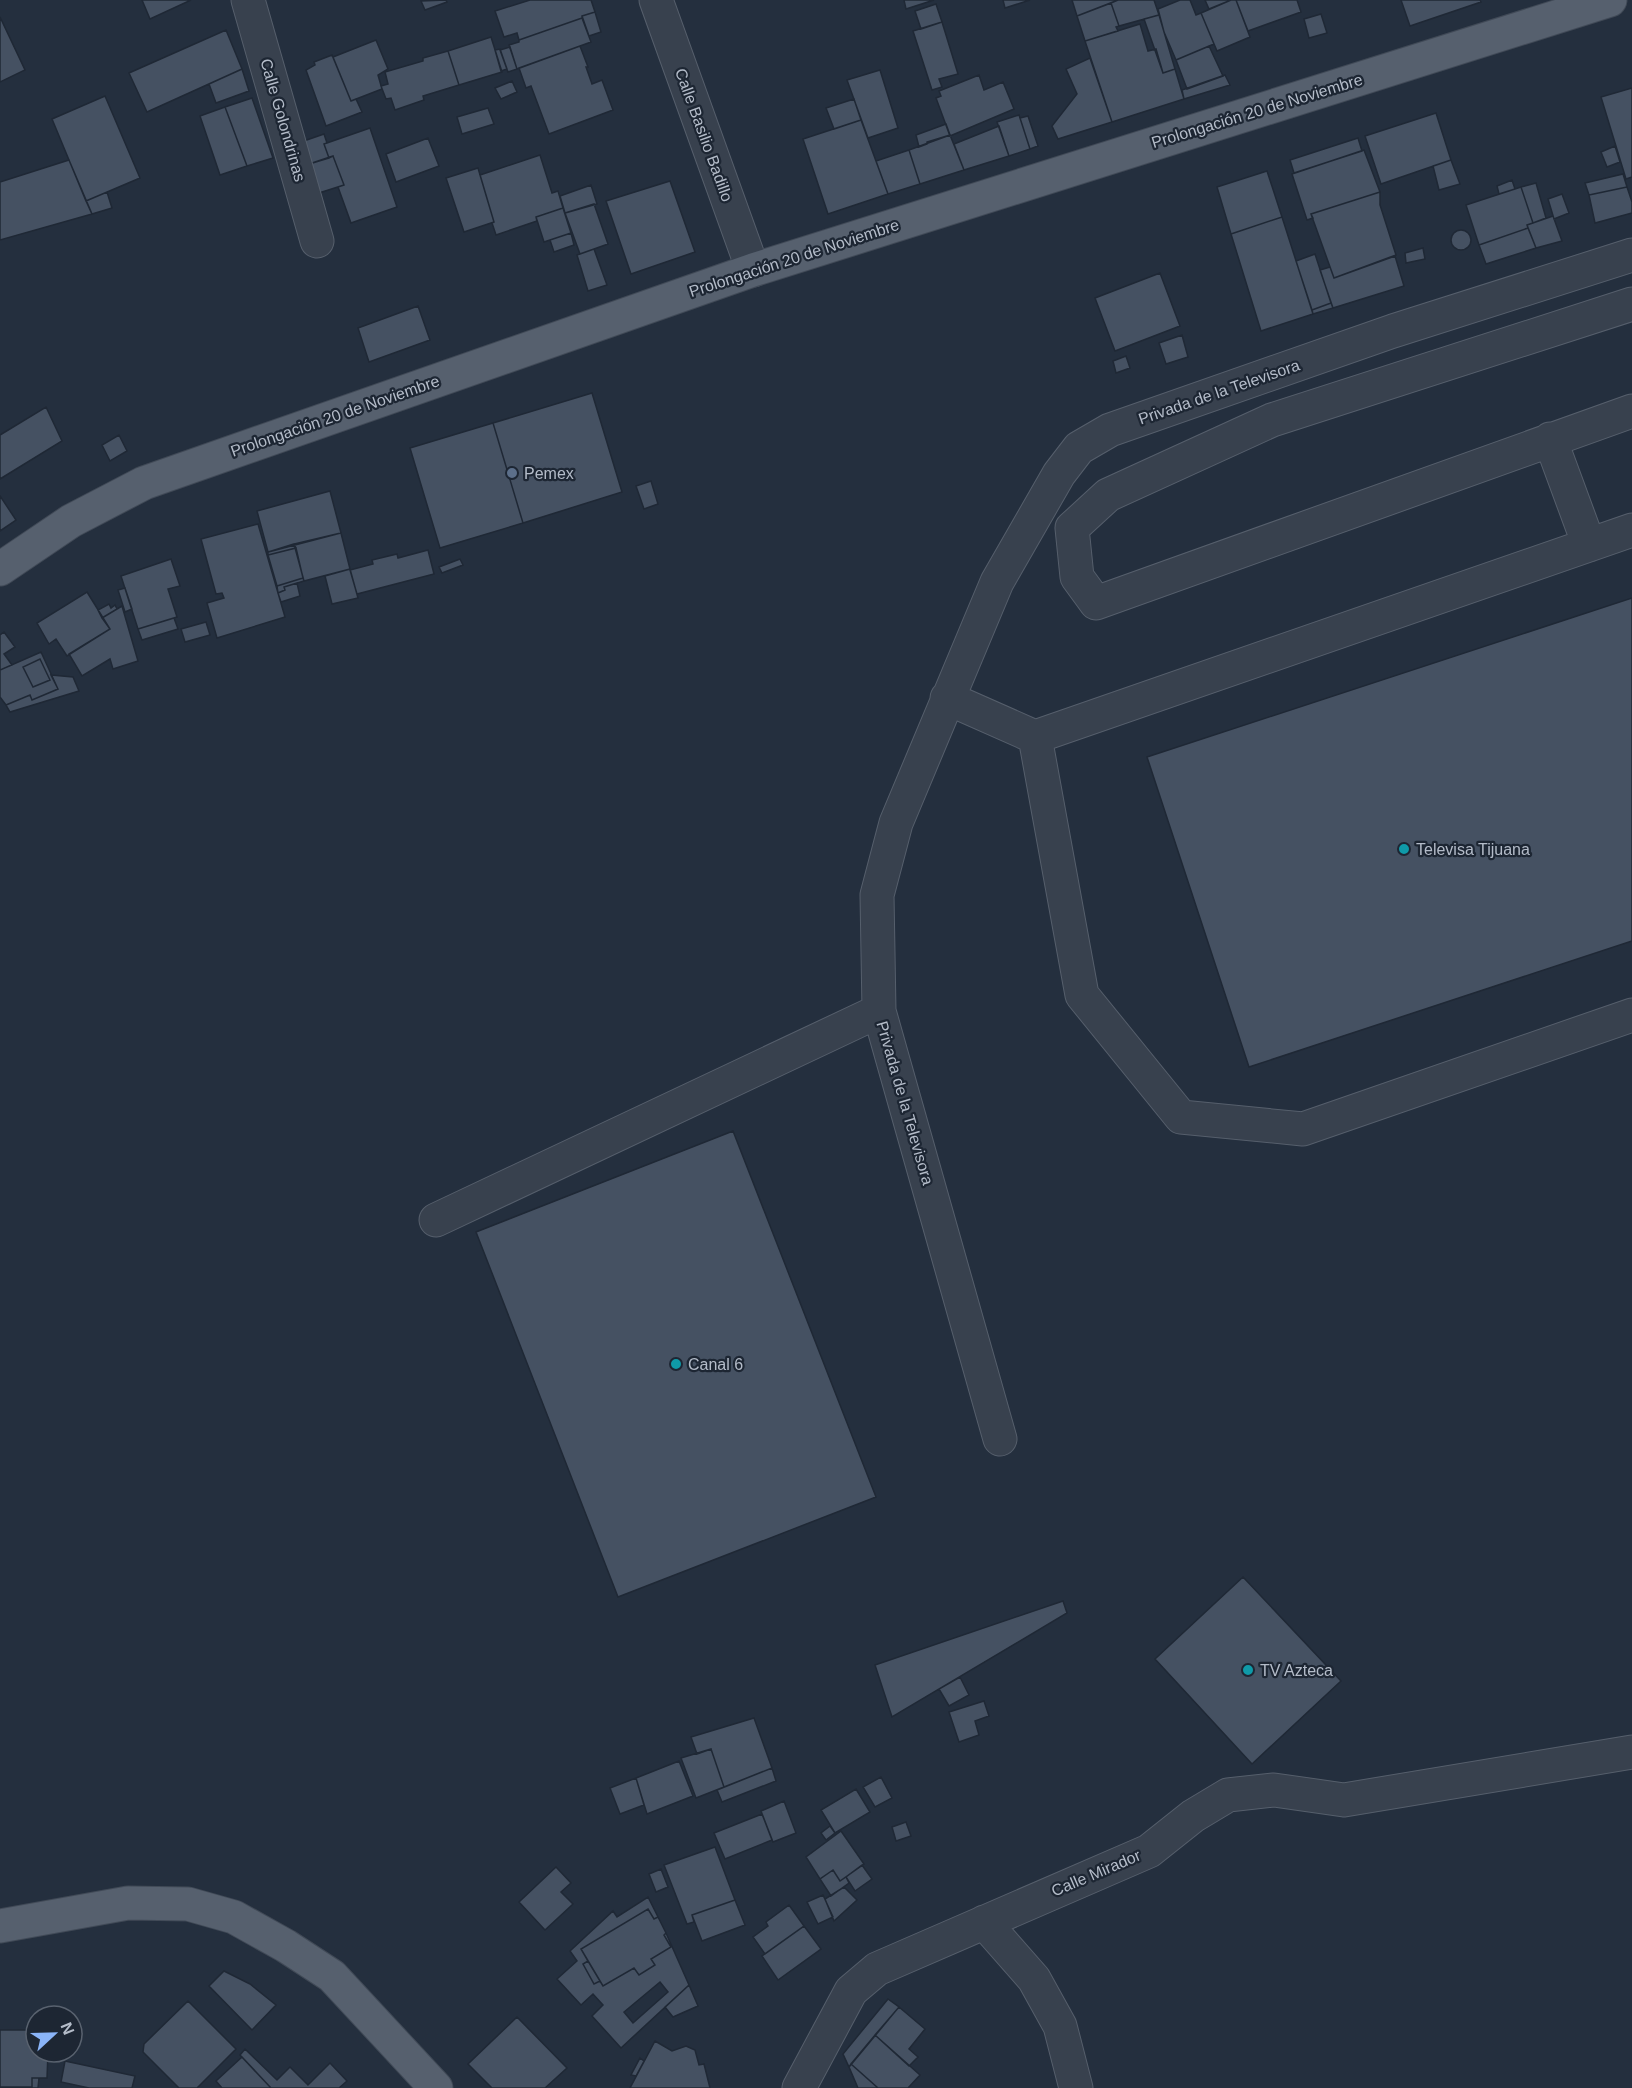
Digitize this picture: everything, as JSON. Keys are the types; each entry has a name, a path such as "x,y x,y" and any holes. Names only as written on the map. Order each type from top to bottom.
{"main road":[{"name":"Prolongación 20 de Noviembre","path":"0,569 71,521 144,483 753,270 1610,0"},
{"path":"0,1926 128,1903 188,1904 234,1917 286,1946 332,1976 436,2088"}],"street":[{"name":"Calle Golondrinas","path":"248,0 317,241"},
{"name":"Calle Basilio Badillo","path":"656,0 753,270"},
{"name":"Privada de la Televisora","path":"1000,1439 879,1011 877,895 896,823 997,582 1059,474 1079,448 1110,430 1393,331 1632,255"},
{"path":"1632,304 1272,420 1108,495 1072,528 1077,577 1096,603 1632,411"},
{"path":"1550,439 1589,545"},
{"path":"947,698 1035,737 1632,530"},
{"path":"1035,737 1082,995 1181,1117 1303,1129 1632,1015"},
{"path":"436,1220 879,1011"},
{"name":"Calle Mirador","path":"799,2088 851,1991 877,1969 1149,1851 1193,1816 1228,1795 1274,1790 1344,1800 1632,1752"},
{"path":"984,1922 1034,1979 1039,1988 1060,2026 1076,2088"}],"building":[{"path":"142,0 191,0 150,19"},
{"path":"446,0 447,2 425,10 421,1"},
{"path":"530,0 591,0 595,12 519,40 517,33 504,37 495,11"},
{"path":"904,0 934,0 906,9"},
{"path":"1003,0 1030,0 1005,8"},
{"path":"1072,0 1118,0 1077,16"},
{"path":"1118,0 1154,0 1159,15 1119,26 1111,3"},
{"path":"1180,0 1190,0 1196,15 1201,13 1214,44 1176,60 1164,32 1158,9"},
{"path":"1205,0 1231,0 1209,9"},
{"path":"1236,0 1250,37 1217,51 1201,13"},
{"path":"1236,0 1297,0 1301,12 1248,31"},
{"path":"1401,0 1480,0 1481,2 1410,26"},
{"path":"1111,3 1119,26 1116,27 1118,31 1085,41 1077,16"},
{"path":"936,4 942,22 921,29 915,11"},
{"path":"595,12 601,32 589,36 582,16"},
{"path":"1321,14 1327,33 1309,38 1304,19"},
{"path":"1159,15 1175,69 1163,73 1144,19"},
{"path":"0,17 25,70 0,82"},
{"path":"582,18 591,42 517,69 509,45"},
{"path":"942,22 958,74 939,79 942,87 932,90 913,31"},
{"path":"1140,24 1148,51 1156,49 1163,73 1175,69 1184,99 1112,122 1085,41"},
{"path":"226,30 242,69 147,112 129,73"},
{"path":"491,37 502,72 459,85 448,51"},
{"path":"376,40 388,69 378,75 382,89 351,101 333,57"},
{"path":"580,46 592,84 602,80 613,110 549,134 531,86 526,88 519,68"},
{"path":"1209,46 1223,76 1187,89 1176,60"},
{"path":"510,47 517,69 508,72 500,50"},
{"path":"500,49 507,69 501,71 495,50"},
{"path":"448,51 459,85 423,96 424,100 395,110 391,98 386,99 381,86 388,84 385,72"},
{"path":"332,55 351,101 356,99 362,112 326,126 306,70 315,65 314,62"},
{"path":"1090,58 1112,122 1058,139 1052,126 1077,94 1066,69"},
{"path":"242,69 249,91 216,103 209,84"},
{"path":"880,70 898,128 868,138 847,80"},
{"path":"979,75 984,90 1003,82 1014,109 950,136 936,98 941,96 939,91"},
{"path":"1225,75 1230,85 1184,99 1182,90"},
{"path":"512,81 517,92 501,99 495,88"},
{"path":"1632,88 1632,177 1626,179 1601,97"},
{"path":"105,96 140,178 86,201 52,119"},
{"path":"252,98 273,158 247,166 225,107"},
{"path":"854,99 861,120 834,129 826,108"},
{"path":"225,107 247,166 220,175 200,116"},
{"path":"488,108 494,124 462,134 457,117"},
{"path":"1436,113 1451,160 1381,184 1365,136"},
{"path":"1019,115 1030,149 1009,156 997,122"},
{"path":"1028,116 1038,146 1030,149 1020,118"},
{"path":"861,120 888,194 828,214 803,139"},
{"path":"946,124 950,135 919,147 916,135"},
{"path":"999,126 1009,156 964,170 954,144"},
{"path":"370,128 397,207 351,223 338,187 344,185 333,156 329,158 324,144"},
{"path":"324,134 327,143 324,144 329,158 309,164 298,143"},
{"path":"950,135 964,170 920,184 909,150"},
{"path":"428,138 439,166 396,182 386,154"},
{"path":"1358,138 1362,151 1294,173 1290,160"},
{"path":"1615,146 1620,162 1607,167 1601,152"},
{"path":"909,150 920,184 888,194 876,161"},
{"path":"1364,150 1380,192 1311,214 1313,218 1307,220 1292,174"},
{"path":"540,155 552,193 558,191 563,208 536,217 537,221 496,235 480,175"},
{"path":"333,156 344,185 319,193 309,164"},
{"path":"69,160 92,214 0,240 0,182"},
{"path":"1451,160 1460,184 1439,190 1433,166"},
{"path":"478,168 494,222 464,232 446,178"},
{"path":"1267,171 1282,217 1231,234 1217,187"},
{"path":"1623,174 1627,187 1589,195 1585,183"},
{"path":"1512,180 1515,189 1499,194 1497,186"},
{"path":"670,181 695,252 631,274 606,201"},
{"path":"1536,183 1546,218 1533,223 1521,187"},
{"path":"591,185 597,204 565,213 560,196"},
{"path":"1521,187 1533,223 1527,225 1528,228 1479,245 1466,205"},
{"path":"1627,187 1632,202 1632,213 1595,223 1589,195"},
{"path":"107,192 112,208 92,214 86,201"},
{"path":"1380,192 1380,205 1396,255 1334,278 1311,214"},
{"path":"1562,194 1569,213 1554,219 1548,199"},
{"path":"594,204 608,244 580,254 565,213"},
{"path":"563,208 571,233 544,242 536,217"},
{"path":"1553,216 1562,241 1536,248 1527,225"},
{"path":"1282,217 1313,314 1261,331 1231,234"},
{"path":"1528,228 1536,248 1486,264 1479,245"},
{"path":"1461,230 1468,233 1471,240 1468,247 1461,250 1454,247 1451,240 1454,233"},
{"path":"571,233 574,245 554,252 550,240"},
{"path":"1423,248 1425,259 1406,263 1405,253"},
{"path":"594,249 607,285 588,291 577,255"},
{"path":"1315,254 1331,303 1312,310 1296,261"},
{"path":"1395,256 1404,286 1333,308 1320,270 1330,267 1334,278"},
{"path":"1160,273 1180,326 1115,351 1095,298"},
{"path":"1331,303 1333,308 1313,314 1312,310"},
{"path":"418,306 430,340 369,362 358,328"},
{"path":"1182,335 1188,357 1166,364 1159,343"},
{"path":"1126,356 1130,368 1116,373 1113,361"},
{"path":"592,393 622,492 523,523 493,423"},
{"path":"46,407 62,441 0,479 0,435"},
{"path":"493,423 523,523 440,548 410,448"},
{"path":"119,435 127,451 110,461 102,445"},
{"path":"651,481 658,504 644,509 636,486"},
{"path":"330,491 341,533 268,552 257,511"},
{"path":"0,496 16,520 0,531"},
{"path":"258,524 285,617 217,638 207,603 224,598 222,593 216,594 201,539"},
{"path":"341,533 350,569 304,581 294,544"},
{"path":"294,544 296,548 268,555 268,552"},
{"path":"296,548 303,578 277,586 268,555"},
{"path":"428,550 434,574 357,594 350,570 373,564 372,560 397,554 398,558"},
{"path":"171,559 180,586 168,589 177,617 138,629 121,576"},
{"path":"460,559 463,565 442,573 439,567"},
{"path":"350,569 358,598 332,604 325,576"},
{"path":"303,578 304,581 284,587 285,590 278,593 277,586"},
{"path":"297,583 300,596 281,602 278,593 285,590 284,587"},
{"path":"125,588 132,609 125,612 118,590"},
{"path":"87,592 110,629 67,656 56,639 49,644 37,623"},
{"name":"Televisa Tijuana","path":"1632,598 1632,941 1249,1067 1147,757"},
{"path":"109,604 111,608 115,605 117,609 102,618 98,610"},
{"path":"122,606 138,661 113,669 110,659 82,676 69,654 110,629 102,618"},
{"path":"174,618 178,629 142,640 138,629"},
{"path":"206,622 210,635 185,642 181,629"},
{"path":"4,632 15,647 4,654 12,665 0,670 0,635"},
{"path":"41,652 58,689 32,700 30,695 6,705 0,697 0,670","holes":["40,659 50,680 33,687 23,667"]},
{"path":"40,659 50,680 33,687 23,667"},
{"path":"51,675 73,677 79,691 10,712 6,705 30,695 32,700 58,689"},
{"name":"Canal 6","path":"733,1131 876,1497 618,1597 476,1232"},
{"name":"TV Azteca","path":"1243,1577 1341,1681 1252,1764 1155,1659"},
{"path":"1063,1601 1067,1613 892,1717 875,1665"},
{"path":"960,1677 969,1695 949,1706 939,1689"},
{"path":"984,1701 989,1716 975,1721 979,1735 959,1742 949,1712"},
{"path":"754,1718 772,1768 724,1787 711,1749 697,1754 691,1737"},
{"path":"711,1749 724,1787 696,1798 681,1758"},
{"path":"679,1761 693,1796 647,1814 636,1778"},
{"path":"772,1768 776,1781 722,1802 717,1790"},
{"path":"881,1777 892,1798 875,1807 863,1787"},
{"path":"636,1778 644,1805 620,1814 610,1788"},
{"path":"856,1789 870,1812 835,1833 821,1810"},
{"path":"784,1801 796,1833 773,1842 761,1811"},
{"path":"762,1814 772,1840 725,1859 714,1833"},
{"path":"906,1822 911,1836 896,1841 892,1827"},
{"path":"830,1826 835,1833 826,1840 821,1833"},
{"path":"841,1831 864,1864 840,1881 833,1870 820,1879 806,1857"},
{"path":"715,1847 735,1900 692,1915 694,1922 687,1924 664,1865"},
{"path":"862,1865 872,1879 855,1891 846,1877"},
{"path":"556,1867 571,1883 561,1892 573,1904 545,1930 519,1902"},
{"path":"661,1869 668,1887 656,1892 649,1874"},
{"path":"833,1870 840,1881 846,1877 849,1883 831,1896 820,1879"},
{"path":"844,1887 857,1900 834,1921 825,1899"},
{"path":"823,1895 833,1917 818,1924 807,1902"},
{"path":"648,1897 658,1917 654,1919 648,1909 581,1949 588,1961 583,1964 594,1984 600,1981 603,1986 634,1968 639,1975 655,1965 651,1959 671,1947 664,1935 666,1933 689,1985 621,2048 592,2016 603,2005 593,1994 581,2005 557,1979 577,1961 570,1951 613,1911 617,1917","holes":["660,1982 668,1992 633,2023 624,2012"]},
{"path":"735,1900 745,1925 702,1941 692,1915"},
{"path":"789,1905 804,1926 765,1954 753,1937 768,1926 766,1922"},
{"path":"648,1909 654,1919 658,1917 671,1947 651,1959 655,1965 639,1975 634,1968 603,1986 581,1949"},
{"path":"804,1926 821,1949 778,1980 762,1956"},
{"path":"588,1961 600,1981 594,1984 583,1964"},
{"path":"224,1971 250,1984 276,2005 252,2030 209,1986"},
{"path":"689,1985 698,2006 673,2017 665,2007"},
{"path":"888,1999 899,2007 849,2067 843,2054"},
{"path":"188,2001 236,2049 197,2088 179,2088 143,2052 144,2044"},
{"path":"899,2007 925,2029 909,2049 918,2057 909,2066 875,2035"},
{"path":"517,2017 567,2068 545,2088 492,2088 468,2064"},
{"path":"0,2030 24,2030 24,2064 48,2064 47,2078 32,2078 32,2087 0,2087"},
{"path":"875,2035 920,2075 908,2088 878,2088 851,2064"},
{"path":"655,2041 672,2051 686,2046 695,2050 699,2065 704,2064 710,2088 630,2088"},
{"path":"245,2049 277,2080 290,2067 308,2085 330,2063 347,2081 339,2088 271,2088 240,2055"},
{"path":"242,2057 271,2088 222,2088 216,2081"},
{"path":"640,2058 644,2061 636,2076 631,2075"},
{"path":"64,2064 79,2064 135,2076 132,2088 89,2088 61,2082"},
{"path":"851,2064 878,2088 858,2088 849,2067"},
{"path":"32,2078 39,2078 38,2088 0,2088 32,2087"}],"place":[{"name":"Pemex","path":"512,473"},
{"name":"Televisa Tijuana","path":"1404,849"},
{"name":"Canal 6","path":"676,1364"},
{"name":"TV Azteca","path":"1248,1670"}]}
